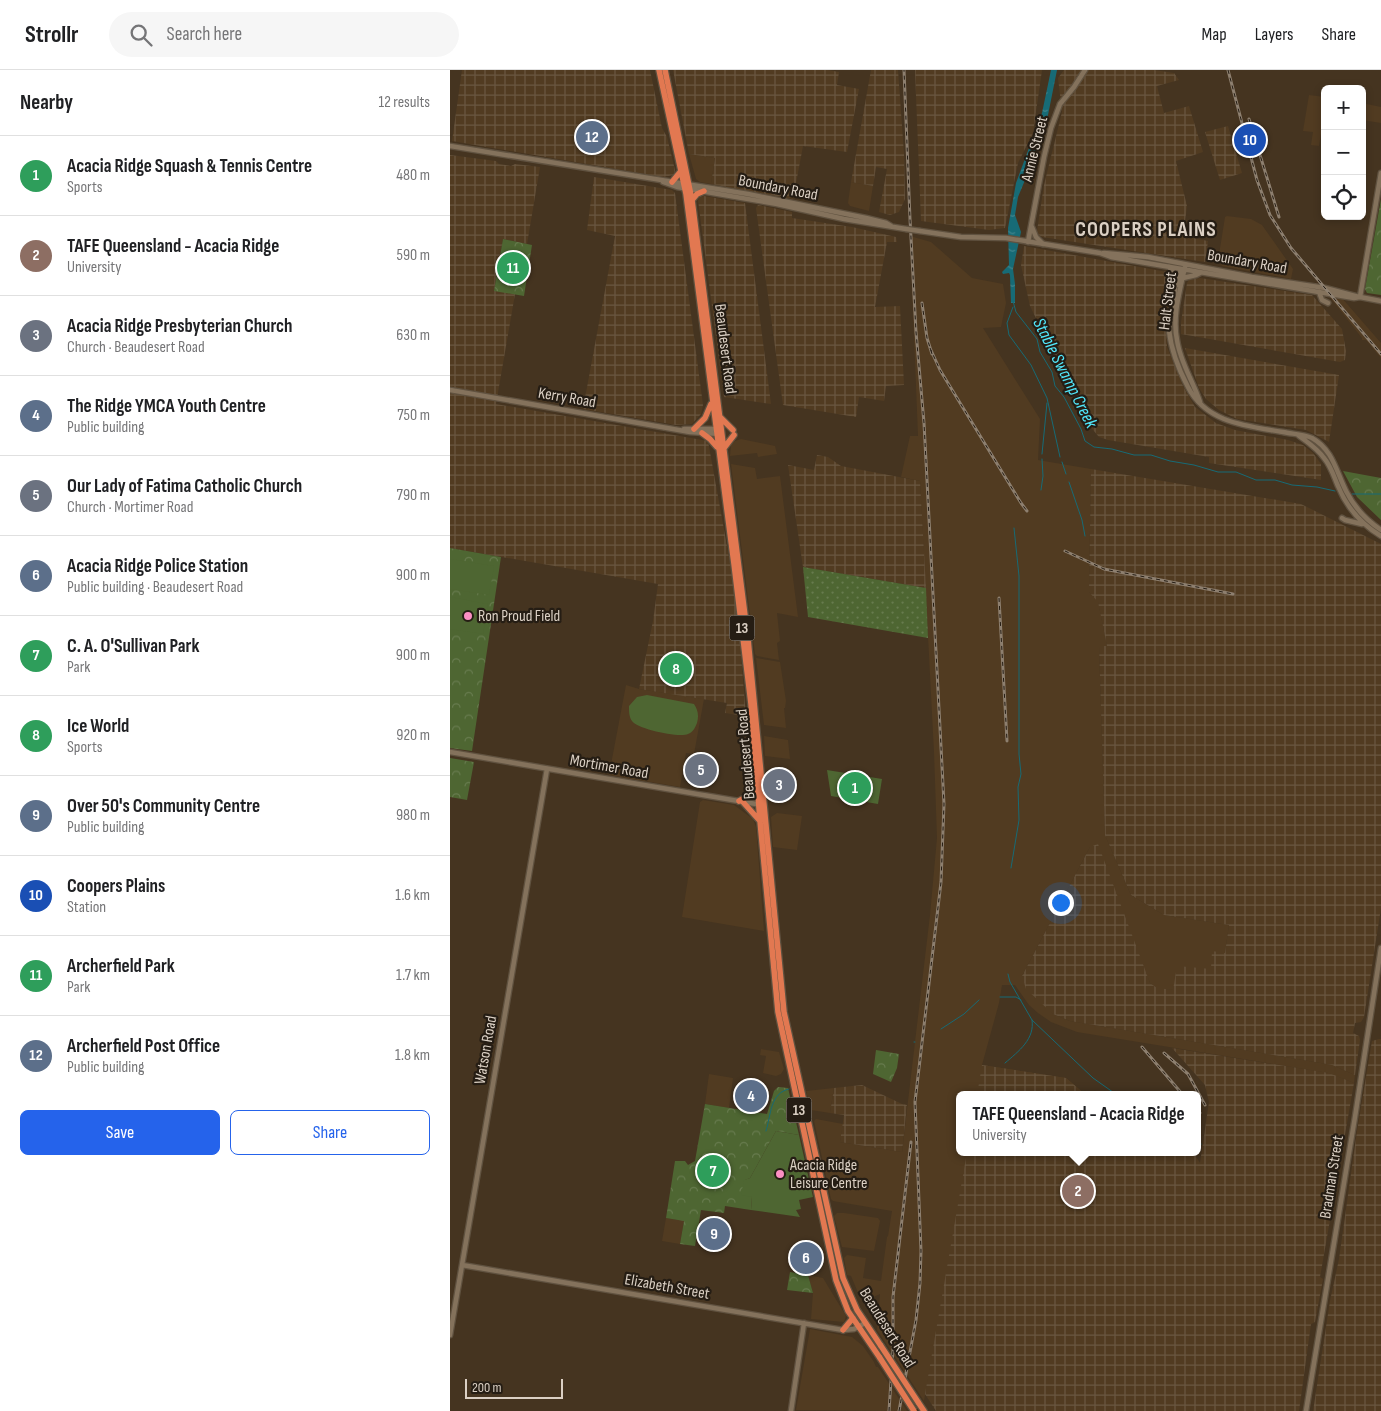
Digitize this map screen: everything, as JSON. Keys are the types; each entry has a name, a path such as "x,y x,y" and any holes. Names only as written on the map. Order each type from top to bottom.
{"highway":[{"name":"Beaudesert Road","path":"659,70 681,171 692,200 720,416 719,432"},
{"name":"Beaudesert Road","path":"665,70 687,186 712,403 721,448 750,695 779,1023 834,1272 842,1297 852,1318 914,1411"},
{"path":"672,182 681,171"},
{"path":"692,200 696,194 704,191"},
{"path":"694,428 705,418 712,403"},
{"path":"702,433 721,448 733,432 720,416"},
{"name":"Beaudesert Road","path":"721,448 750,656 761,805 787,1032 843,1278 852,1301 865,1323 924,1411"},
{"path":"757,786 741,802 760,821"},
{"path":"843,1330 852,1318"}],"main road":[{"name":"Annie Street","path":"1028,242 1051,128 1060,104 1085,70"},
{"name":"Boundary Road","path":"450,146 764,197 866,218 906,229 961,237 1006,238 1182,270 1354,298 1360,297"},
{"path":"1360,297 1381,173"},
{"name":"Boundary Road","path":"660,181 885,227 891,226"},
{"path":"1031,226 1036,237 1043,244"},
{"name":"Boundary Road","path":"1100,254 1137,255 1252,278 1327,289 1381,301"},
{"name":"Halt Street","path":"1184,264 1179,282 1175,288 1170,317 1170,339 1186,385 1201,403"},
{"path":"1170,267 1175,277 1175,288"},
{"name":"Halt Street","path":"1182,270 1183,278 1176,323 1176,340 1201,403"},
{"path":"1183,278 1200,273"},
{"path":"1319,292 1322,300 1328,303"},
{"name":"Kerry Road","path":"450,390 680,430 702,433 719,432"},
{"path":"1201,403 1216,416 1232,423 1304,435 1313,439 1327,452 1335,464 1346,492 1354,504 1369,521 1381,530"},
{"name":"Kerry Road","path":"680,430 694,428 719,432"},
{"path":"1298,435 1323,456 1329,465 1345,502 1354,515 1381,536"},
{"path":"1342,518 1364,524"},
{"name":"Mortimer Road","path":"450,752 761,805"},
{"name":"Watson Road","path":"450,1335 547,768"},
{"name":"Bradman Street","path":"1306,1411 1381,948"},
{"name":"Elizabeth Street","path":"462,1265 843,1330 859,1328"},
{"path":"791,1411 804,1323"},
{"path":"859,1328 865,1323"}],"shaded area":[{"path":"462,70 650,70 662,128 667,137 675,170 674,175 663,177 452,141"},
{"path":"673,70 828,70 839,72 837,85 859,89 847,152 803,146 793,199 711,184 715,158 689,154"},
{"path":"871,70 898,70 905,199 899,212 890,215 879,212 887,169 876,167 873,186 851,182"},
{"path":"915,70 1042,70 1033,133 1018,163 1005,228 989,230 921,221"},
{"path":"1064,70 1154,70 1174,73 1179,80 1157,86 1164,113 1189,106 1203,152 1176,161 1187,206 1183,236 1208,241 1205,262 1039,235 1037,231 1044,185 1062,112 1058,78"},
{"path":"1309,95 1321,96 1321,134 1319,146 1311,145 1313,132 1303,131"},
{"path":"1366,104 1381,107 1381,123 1366,121"},
{"path":"1228,126 1242,173 1220,180 1205,132"},
{"path":"689,154 715,158 711,184 700,182 696,179"},
{"path":"450,155 496,161 499,164 511,166 515,164 540,167 527,244 503,239 494,290 515,294 496,404 708,441 736,596 746,716 725,713 727,703 639,689 653,621 658,584 450,548"},
{"path":"594,177 672,190 675,193 703,405 701,414 692,424 676,425 583,409 615,236 587,230"},
{"path":"851,182 873,186 869,211 850,206 848,203"},
{"path":"704,196 745,203 771,404 724,397 698,200"},
{"path":"758,205 792,212 792,218 852,227 896,237 897,242 887,242 875,307 900,306 904,385 886,386 884,401 859,397 856,417 783,405 756,208"},
{"path":"1225,217 1251,219 1262,225 1293,269 1291,279 1222,266 1218,261"},
{"path":"910,236 931,242 972,278 1003,284 1006,303 1001,327 983,328 1040,419 1038,460 1091,469 1089,592 1098,601 1107,646 1099,646 1105,835 1131,895 1164,915 1229,925 1225,953 1211,970 1173,990 1157,989 1150,983 1090,847 1022,976 1053,1014 1070,1021 1332,1065 1355,1075 1354,1083 1328,1073 1077,1032 1051,1022 1038,1013 1029,1005 1015,985 1002,985 982,1065 1066,1078 1081,1091 956,1091 956,1156 1179,1156 957,1218 924,1401 877,1330 880,1294 871,1298 859,1295 851,1276 847,1275 844,1258 847,1255 866,1258 863,1278 881,1281 892,1211 833,1201 831,1199 814,1121 816,1119 843,1124 840,1142 902,1152 930,915 937,838 920,481 901,477 910,436 918,436"},
{"path":"1024,246 1167,272 1172,281 1166,317 1167,347 1183,386 1195,407 1216,423 1235,430 1288,440 1303,445 1313,453 1321,464 1321,480 1209,463 1209,457 1099,437 1088,424 1030,306 1021,265"},
{"path":"1200,278 1312,295 1342,329 1346,351 1345,360 1340,362 1181,334 1187,283 1189,280"},
{"path":"1329,296 1341,297 1381,343 1381,358 1366,340 1362,340"},
{"path":"1185,348 1339,375 1329,442 1306,430 1237,419 1219,410 1206,399 1199,388"},
{"path":"741,439 775,446 777,454 758,457 757,453 730,456 731,445"},
{"path":"817,455 828,457 841,466 920,481 926,588 803,567 788,465 814,470"},
{"path":"731,464 755,468 757,479 780,476 798,617 777,613 780,641 777,643 779,660 755,654"},
{"path":"1091,469 1301,504 1381,544 1381,908 1364,1017 1361,1022 1355,1023 1353,1033 1359,1036 1360,1040 1355,1075 1332,1065 1070,1021 1053,1014 1026,989 1022,976 1090,847 1098,844 1150,983 1157,988 1173,990 1177,966 1211,969 1212,951 1225,953 1229,925 1164,915 1131,895 1105,835 1099,646 1107,646 1098,602 1089,592"},
{"path":"756,658 780,662 786,701 784,708 786,728 764,725"},
{"path":"626,685 639,689 704,699 694,754 686,753 680,787 609,775"},
{"path":"764,736 788,740 790,759 765,756"},
{"path":"703,800 734,805 753,819 756,827 764,931 682,917 700,802"},
{"path":"777,813 802,816 797,850 773,847 771,817"},
{"path":"1381,1039 1381,1411 1313,1411 1330,1301 1339,1259 1372,1041"},
{"path":"1172,1048 1329,1073 1354,1083 1320,1277 1323,1279 1315,1322 1311,1324 1299,1411 936,1411 925,1394 966,1156 1196,1156 1200,1163 1209,1102 1205,1085"},
{"path":"761,1049 779,1052 784,1069 781,1074 776,1076 763,1073 766,1056 760,1055"},
{"path":"982,1065 1066,1078 1081,1091 978,1091"},
{"path":"709,1074 733,1078 729,1108 705,1104"},
{"path":"862,1085 907,1105 902,1152 840,1142 844,1115 830,1113 834,1088"},
{"path":"834,1088 830,1113 811,1110 806,1091"},
{"path":"837,1213 878,1218 880,1221 874,1251 842,1247 834,1216"},
{"path":"666,1218 684,1221 680,1244 662,1241"},
{"path":"808,1275 823,1278 846,1316 844,1322 811,1319 813,1293"},
{"path":"810,1329 852,1337 863,1346 907,1411 796,1410"}],"green space":[{"path":"1381,199 1381,295 1367,293 1365,289"},
{"path":"503,239 532,245 524,296 494,291"},
{"path":"1343,471 1381,478 1381,520 1357,497"},
{"path":"450,548 501,557 472,751 450,748"},
{"path":"450,559 494,566 489,595 450,589"},
{"path":"803,567 926,588 928,638 808,617"},
{"name":"Ron Proud Field","path":"450,597 488,604 483,634 450,629"},
{"path":"647,695 694,704 698,715 694,730 688,734 676,735 650,730 635,724 630,718 629,706 637,697"},
{"path":"450,758 474,762 467,800 450,797"},
{"path":"827,770 882,779 878,804 831,796"},
{"path":"876,1050 899,1054 897,1068 891,1082 873,1074"},
{"path":"778,1087 788,1088 799,1135 776,1131 750,1178 745,1180 752,1197 751,1210 725,1206 724,1213 701,1210 695,1246 680,1244 684,1221 666,1218 675,1161 685,1161 688,1165 695,1161 705,1104 767,1114 774,1091"},
{"name":"Acacia Ridge Leisure Centre","path":"776,1131 799,1135 813,1197 799,1200 801,1209 796,1210 800,1217 751,1210 752,1197 741,1195 744,1180 750,1178"},
{"path":"790,1272 808,1275 813,1293 787,1290"}],"water":[{"path":"1051,70 1057,70 1048,115 1039,146 1018,197 1015,215 1021,232 1013,269 1015,303 1011,303 1010,275 1009,273 1003,274 1002,272 1009,265 1008,228 1016,183 1042,113"}],"waterway":[{"name":"Stable Swamp Creek","path":"1013,301 1016,312 1037,339 1040,352 1052,372 1055,386 1064,397 1081,429 1085,441 1094,447 1112,449 1134,455 1151,455 1218,472 1236,472 1256,480 1275,480 1292,485 1335,491"},
{"path":"1013,307 1007,323 1009,335 1031,365 1047,398 1060,457"},
{"path":"1042,454 1047,403"},
{"path":"1041,490 1043,476 1042,459"},
{"path":"1062,462 1066,474"},
{"path":"1069,482 1082,520 1085,536"},
{"name":"Stable Swamp Creek","path":"1352,494 1381,494"},
{"path":"1011,868 1019,820 1018,787 1021,774 1019,754 1019,576 1014,528"},
{"path":"1008,974 1010,982 1032,1020 1093,1078 1111,1091"},
{"path":"1000,997 1016,997 1021,1000"},
{"path":"941,1029 964,1014 979,1000"},
{"path":"1005,1063 1025,1044 1031,1033 1032,1020"},
{"path":"766,1131 775,1100 783,1091 789,1089"}],"railway":[{"path":"899,1411 916,1320 920,1283 921,1251 915,1102 941,882 944,804 924,423 916,332 904,70"},
{"path":"1228,70 1257,180 1270,215 1291,248 1381,354"},
{"path":"1249,119 1279,217"},
{"path":"922,303 927,338 932,354"},
{"path":"930,348 940,370 1027,511"},
{"path":"1065,551 1104,569 1233,594"},
{"path":"999,598 1007,741"},
{"path":"1142,1047 1180,1091"},
{"path":"1164,1053 1188,1074 1197,1091"},
{"path":"1201,1098 1205,1105"},
{"path":"889,1411 893,1350 893,1297 911,1142"}],"place":[{"name":"Archerfield Post Office","path":"592,137"},
{"name":"Coopers Plains","path":"1250,140"},
{"name":"Archerfield Park","path":"513,268"},
{"name":"Ron Proud Field","path":"468,616"},
{"name":"Ice World","path":"676,669"},
{"name":"Our Lady of Fatima Catholic Church","path":"701,770"},
{"name":"Acacia Ridge Presbyterian Church","path":"779,785"},
{"name":"Acacia Ridge Squash & Tennis Centre","path":"855,788"},
{"name":"The Ridge YMCA Youth Centre","path":"751,1096"},
{"name":"C. A. O'Sullivan Park","path":"713,1171"},
{"name":"Acacia Ridge Leisure Centre","path":"780,1174"},
{"name":"TAFE Queensland - Acacia Ridge","path":"1078,1191"},
{"name":"Over 50's Community Centre","path":"714,1234"},
{"name":"Acacia Ridge Police Station","path":"806,1258"}],"district":[{"name":"COOPERS PLAINS","path":"1146,229"}]}
